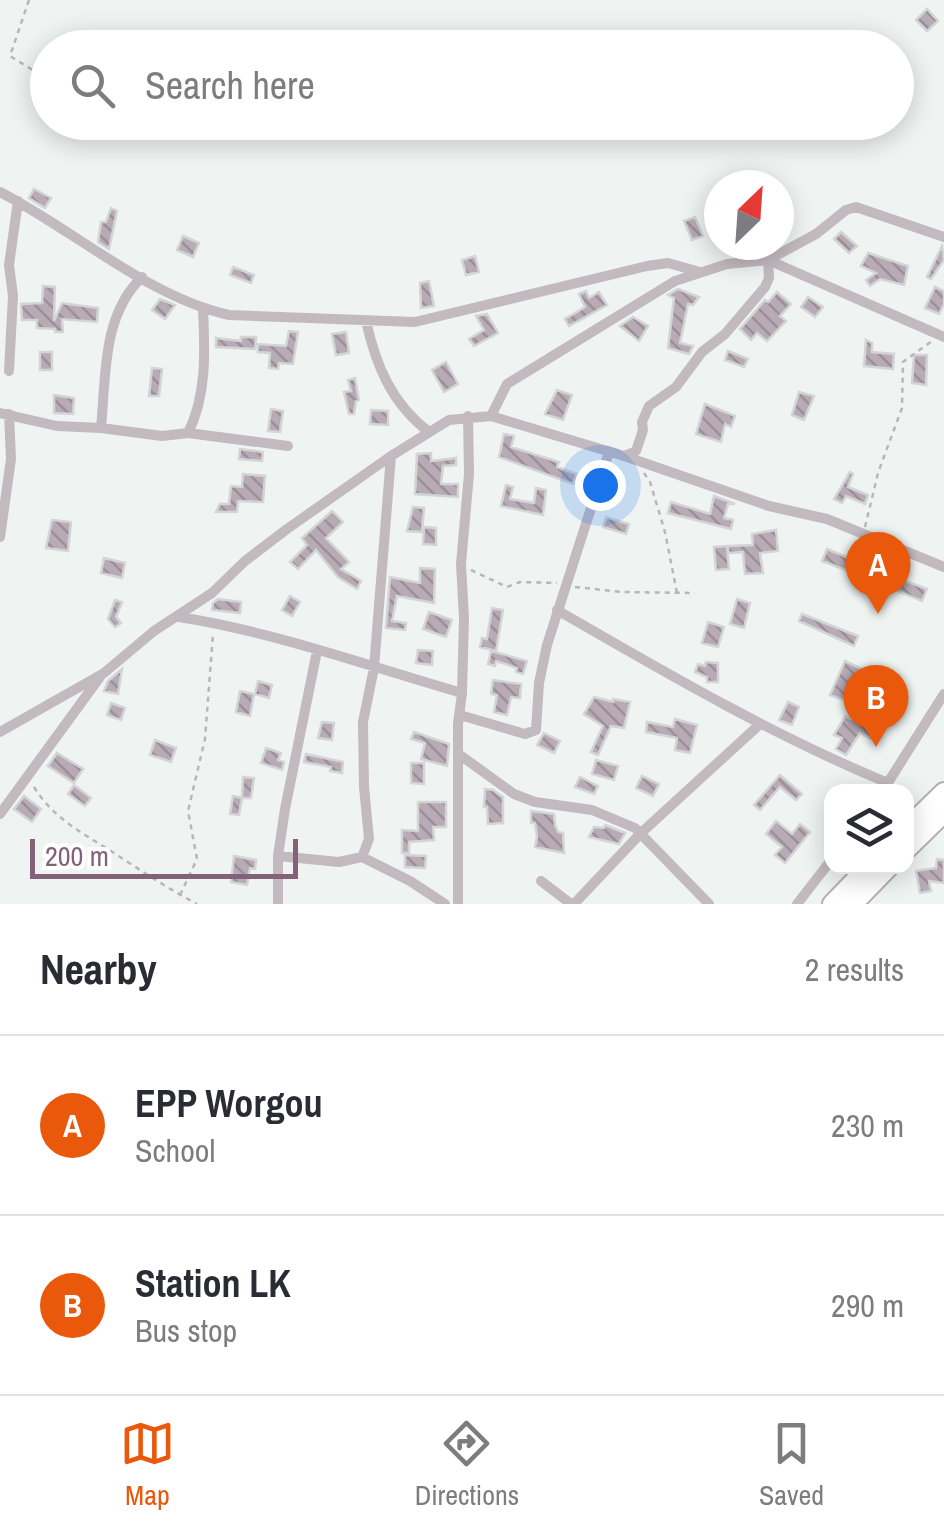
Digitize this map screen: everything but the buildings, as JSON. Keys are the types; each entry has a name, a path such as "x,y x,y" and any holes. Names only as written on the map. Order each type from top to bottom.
{"highway":[{"path":"914,822 944,792"},
{"path":"914,842 943,815"},
{"path":"832,904 861,874"},
{"path":"852,904 882,874"}],"street":[{"path":"0,192 203,309 249,316 415,322 647,266 668,263 700,272"},
{"path":"10,371 13,296 4,265 18,201"},
{"path":"794,246 856,206 944,237"},
{"path":"629,458 636,451 649,406 676,387 702,352 724,334 765,287 768,260"},
{"path":"491,416 507,384 674,280 727,264 768,260 942,336"},
{"path":"101,428 110,335 120,307 142,277"},
{"path":"188,433 202,390 203,309"},
{"path":"366,321 374,357 394,398 429,432"},
{"path":"0,537 10,460 5,414 58,426 162,436 188,433 288,446"},
{"path":"458,904 461,564 469,474 468,416"},
{"path":"0,732 104,673 154,631 212,593 245,560 392,456 449,420 468,416 491,416 769,506 827,519 944,567"},
{"path":"460,715 525,734 536,730 539,683 558,610 609,452"},
{"path":"362,857 369,839 363,722 374,668 392,456"},
{"path":"558,610 759,725 879,784"},
{"path":"178,617 255,630 462,693"},
{"path":"278,904 278,856 317,651"},
{"path":"0,814 104,673"},
{"path":"887,784 944,694"},
{"path":"541,881 573,904 642,833 759,725"},
{"path":"460,756 514,794 535,802 592,810 642,833 708,904"},
{"path":"278,856 339,862 362,857 445,904"},
{"path":"797,904 824,869"}],"path":[{"path":"29,0 10,56 30,67"},
{"path":"863,536 878,473 902,408 902,362 942,336"},
{"path":"629,458 650,482 677,593"},
{"path":"180,895 198,859 188,812 205,739 214,623"},
{"path":"31,769 30,780 37,793 67,824 197,904"}],"place":[{"name":"EPP Worgou","path":"878,614"},
{"name":"Station LK","path":"876,747"}]}
